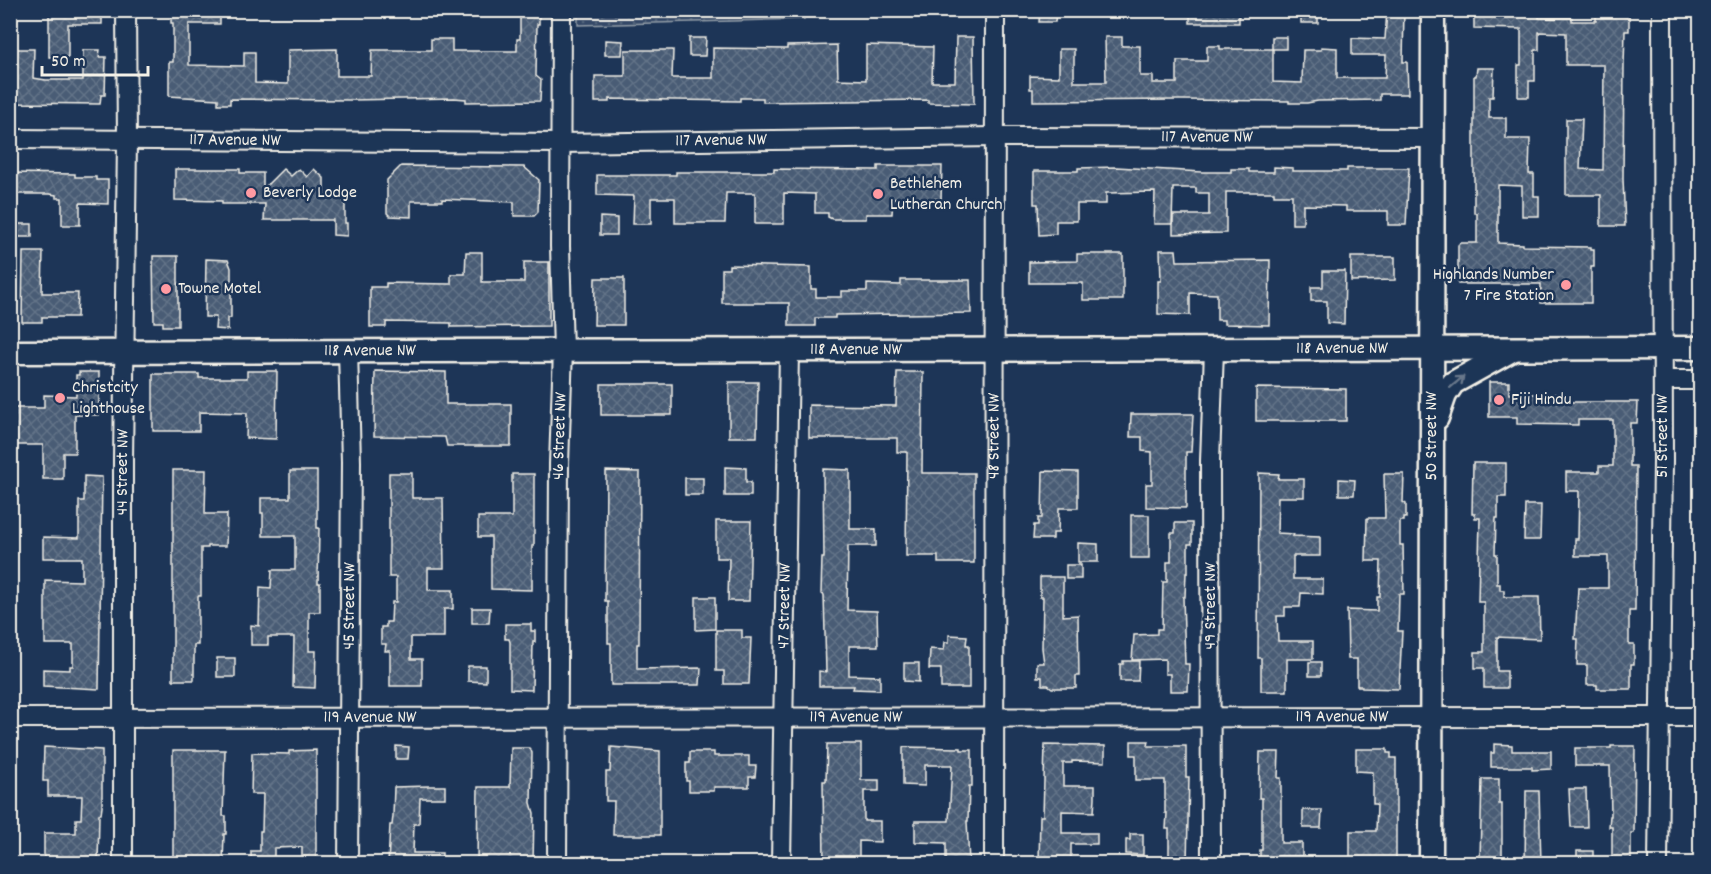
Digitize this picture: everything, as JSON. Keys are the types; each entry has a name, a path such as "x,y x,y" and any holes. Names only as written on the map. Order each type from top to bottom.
{"main road":[{"name":"50 Street NW","path":"1431,864 1433,10"},
{"path":"1432,433 1445,395 1453,383 1515,348"},
{"name":"118 Avenue NW","path":"10,352 1701,348"}],"street":[{"name":"44 Street NW","path":"123,864 126,10"},
{"name":"46 Street NW","path":"557,864 559,464 563,350 560,246 561,10"},
{"name":"48 Street NW","path":"994,864 995,10"},
{"name":"51 Street NW","path":"1658,864 1663,380 1662,10"},
{"name":"117 Avenue NW","path":"10,139 560,142 995,137 1432,138"},
{"name":"45 Street NW","path":"348,350 351,462 348,864"},
{"name":"47 Street NW","path":"781,864 789,350"},
{"name":"49 Street NW","path":"1211,864 1210,461 1214,350"},
{"path":"1663,380 1701,380"},
{"name":"119 Avenue NW","path":"10,718 1701,717"}],"shaded area":[{"path":"804,10 804,19 578,25 578,11"}],"building":[{"path":"49,10 102,10 102,24 68,24 68,57 49,57"},
{"path":"171,10 220,10 220,24 189,24 189,65 244,66 244,52 255,52 255,83 288,84 288,50 337,49 337,76 371,76 372,50 431,50 431,39 452,39 452,51 517,51 517,39 520,39 520,10 539,10 536,76 541,80 540,101 466,102 466,99 454,98 230,99 230,104 218,104 218,99 169,96 169,62 173,62"},
{"path":"1040,10 1056,10 1055,22 1039,22"},
{"path":"1190,10 1239,10 1239,23 1190,23"},
{"path":"1301,10 1318,10 1318,23 1301,23"},
{"path":"1387,10 1404,10 1403,62 1407,62 1408,94 1380,94 1380,100 1307,103 1181,100 1033,101 1033,89 1030,89 1030,76 1059,77 1059,49 1074,49 1074,82 1106,82 1105,37 1122,37 1122,46 1140,46 1140,76 1153,76 1153,83 1177,83 1177,61 1207,61 1207,46 1220,46 1220,49 1273,49 1273,82 1302,83 1303,50 1321,50 1321,47 1337,48 1337,78 1385,78 1386,55 1352,55 1352,38 1385,39"},
{"path":"1474,10 1539,12 1539,18 1596,21 1596,10 1629,10 1629,31 1625,31 1624,65 1625,226 1601,226 1601,195 1566,195 1566,119 1582,119 1580,169 1603,170 1604,65 1566,65 1566,33 1539,32 1539,50 1535,50 1535,81 1529,81 1529,97 1518,97 1521,29 1474,28"},
{"path":"956,37 973,37 974,104 928,103 928,100 763,102 763,98 740,98 740,101 609,99 609,102 595,102 595,76 625,76 625,50 673,50 672,78 713,78 713,48 787,49 787,46 837,45 838,79 866,80 866,45 933,47 932,82 955,82"},
{"path":"1272,37 1286,37 1286,49 1272,49"},
{"path":"689,38 706,38 705,56 689,56"},
{"path":"605,40 623,41 622,55 605,55"},
{"path":"17,49 34,49 33,78 46,80 83,80 83,50 100,50 99,57 106,57 105,95 101,95 100,104 10,103 10,52 17,52"},
{"path":"1477,68 1494,68 1493,97 1489,97 1489,118 1506,118 1506,139 1530,139 1529,174 1534,174 1534,196 1539,196 1539,216 1522,216 1522,186 1498,185 1498,243 1523,244 1523,246 1591,247 1594,249 1594,267 1591,267 1591,303 1541,303 1541,284 1458,284 1458,245 1477,243 1477,213 1474,213 1474,76 1476,76"},
{"path":"401,166 524,167 539,180 538,212 534,216 514,216 514,202 442,199 442,201 411,201 411,217 390,216 387,213 387,180"},
{"path":"878,166 942,166 941,199 893,198 892,214 866,214 866,219 832,219 828,217 828,213 815,213 815,194 784,193 784,224 755,224 755,193 726,193 725,223 675,223 675,198 651,198 651,224 633,224 634,196 597,195 597,175 774,172 774,169 878,170"},
{"path":"1116,167 1202,172 1231,172 1231,169 1249,169 1249,172 1274,172 1274,167 1293,168 1293,171 1409,168 1406,225 1388,225 1388,211 1346,211 1346,206 1303,205 1303,224 1292,224 1292,195 1274,195 1274,192 1226,192 1226,233 1173,234 1173,215 1209,215 1209,193 1196,193 1196,188 1173,188 1172,224 1154,224 1155,192 1106,193 1106,204 1077,204 1077,221 1056,221 1056,234 1039,235 1038,204 1034,204 1034,171 1078,171 1078,168"},
{"name":"Beverly Lodge","path":"175,169 240,169 240,173 263,173 263,189 283,169 291,176 299,169 307,177 314,169 324,178 324,196 345,196 347,236 333,235 333,220 264,220 265,204 222,204 222,201 175,200"},
{"path":"10,173 75,174 75,177 96,177 96,180 108,180 108,204 80,203 80,225 62,225 62,198 56,198 56,195 50,194 10,194"},
{"path":"600,217 617,218 617,235 600,235"},
{"path":"16,224 32,224 32,237 16,237"},
{"path":"1160,250 1176,250 1177,261 1270,260 1269,325 1224,324 1224,320 1217,320 1217,294 1190,293 1190,315 1158,314 1158,281 1161,281"},
{"path":"23,252 43,252 42,293 78,293 77,317 42,317 42,322 22,322"},
{"path":"466,252 482,252 482,282 524,282 524,262 549,262 549,326 451,327 451,323 386,322 386,327 370,327 370,287 386,287 386,283 451,284 451,274 465,274"},
{"path":"1077,254 1123,254 1123,300 1083,300 1083,283 1029,283 1029,262 1077,261"},
{"name":"Towne Motel","path":"153,256 178,256 178,326 163,326 163,322 154,322"},
{"path":"1351,257 1395,257 1395,280 1351,281"},
{"name":"Towne Motel","path":"206,259 228,260 231,268 231,318 228,318 228,330 215,329 216,317 205,317"},
{"path":"729,265 811,267 811,289 816,289 816,297 842,297 842,291 867,291 867,284 901,285 901,280 970,280 971,313 835,315 835,318 815,318 815,326 789,326 789,303 722,303 722,269 729,269"},
{"path":"1323,271 1345,271 1344,324 1327,323 1327,301 1311,301 1311,287 1323,287"},
{"path":"595,278 624,278 624,325 594,325"},
{"path":"247,371 277,371 276,439 246,438 247,413 199,412 199,431 153,431 153,374 199,374 199,378 247,378"},
{"path":"375,371 446,372 446,404 511,404 511,446 447,446 445,437 374,436"},
{"path":"79,372 99,372 99,415 75,415 75,453 63,453 63,479 43,479 43,445 10,445 10,412 12,408 44,408 44,395 76,396 76,375 79,375"},
{"path":"897,372 923,372 922,473 974,473 974,563 938,563 938,556 906,556 907,452 897,452 897,438 809,438 809,405 896,406"},
{"path":"729,382 758,382 757,437 729,437"},
{"path":"1489,382 1509,382 1509,394 1556,394 1556,402 1638,402 1637,423 1630,423 1630,466 1636,466 1635,611 1629,611 1629,644 1634,644 1631,689 1597,689 1597,685 1587,685 1587,665 1577,665 1578,639 1575,639 1578,588 1608,588 1608,556 1575,556 1575,539 1578,539 1579,491 1566,491 1566,472 1599,472 1599,466 1613,466 1613,420 1578,420 1578,425 1517,424 1517,417 1489,417"},
{"path":"601,384 672,384 672,415 601,415"},
{"path":"1256,388 1346,389 1346,421 1256,421"},
{"path":"1131,414 1193,414 1191,452 1186,452 1186,508 1146,507 1146,484 1152,484 1152,452 1142,451 1142,437 1130,437"},
{"path":"1473,463 1506,463 1506,497 1498,497 1498,518 1496,518 1497,584 1500,584 1500,590 1504,590 1504,597 1539,597 1540,639 1497,637 1497,671 1507,671 1507,688 1484,688 1484,668 1475,668 1475,652 1484,652 1484,602 1478,602 1480,518 1475,518 1475,514 1472,514"},
{"path":"725,467 746,468 746,482 751,482 751,496 725,496"},
{"path":"823,469 850,470 850,529 876,529 876,546 848,546 847,610 877,611 878,646 849,646 849,675 880,676 880,690 853,689 854,686 819,686 819,671 826,672 824,595 821,594 822,558 824,558"},
{"path":"173,470 206,470 205,514 227,514 226,546 201,548 201,596 198,596 198,645 194,645 194,680 173,680"},
{"path":"290,471 317,471 320,612 309,612 309,651 316,651 315,688 293,687 294,637 268,637 268,645 251,645 251,625 259,626 260,587 271,588 272,570 295,570 295,536 263,536 263,513 261,513 261,498 290,498"},
{"path":"606,471 640,472 637,669 701,668 700,685 611,685 608,601 605,601"},
{"path":"1043,471 1078,472 1078,508 1059,508 1058,533 1053,533 1053,539 1033,539 1034,525 1038,525 1038,518 1042,518"},
{"path":"389,473 412,473 412,498 443,498 444,568 428,568 428,590 453,590 453,609 444,609 444,637 411,637 411,659 422,659 422,686 390,686 390,651 385,651 386,644 381,644 381,627 386,627 386,622 391,622 392,602 396,602 396,577 389,577"},
{"path":"1259,473 1279,474 1278,479 1304,479 1304,497 1278,497 1277,533 1320,537 1320,556 1293,556 1293,579 1323,579 1323,594 1301,593 1300,607 1285,607 1285,616 1277,616 1278,641 1313,641 1313,659 1287,659 1287,691 1261,691 1261,658 1258,658"},
{"path":"512,474 534,474 532,590 491,589 491,537 478,537 478,517 512,517"},
{"path":"1384,474 1404,474 1403,502 1406,504 1406,518 1400,521 1404,594 1399,594 1398,631 1402,631 1399,689 1357,686 1357,659 1348,659 1347,610 1377,611 1377,597 1380,597 1381,561 1366,561 1367,518 1385,518"},
{"path":"84,476 102,477 99,689 43,686 43,669 70,670 70,666 73,666 73,644 45,644 45,580 82,581 82,558 43,558 43,537 79,538 79,501 84,501"},
{"path":"685,478 703,478 703,495 685,495"},
{"path":"1339,479 1355,480 1354,495 1339,495"},
{"path":"1525,505 1541,505 1540,540 1524,540"},
{"path":"1131,515 1149,515 1149,558 1131,558"},
{"path":"716,521 751,521 749,601 728,601 729,558 716,558"},
{"path":"1175,523 1192,523 1192,544 1188,544 1188,573 1186,573 1185,597 1183,597 1185,664 1189,664 1188,691 1170,691 1170,674 1165,674 1165,659 1132,660 1134,635 1157,634 1157,629 1162,629 1163,582 1167,582 1167,562 1171,562 1171,533 1175,533"},
{"path":"1078,543 1098,544 1098,562 1078,562"},
{"path":"1066,565 1081,565 1081,579 1066,579"},
{"path":"1040,577 1063,577 1063,616 1078,615 1079,676 1076,676 1076,688 1052,688 1042,685 1042,677 1037,677 1037,663 1044,663 1043,597 1040,597"},
{"path":"696,597 715,597 715,629 696,630"},
{"path":"472,608 490,608 489,623 472,623"},
{"path":"505,624 531,624 531,631 535,631 532,690 510,689 510,642 509,639 505,639"},
{"path":"716,630 742,630 742,638 751,638 749,684 724,684 724,671 716,671"},
{"path":"949,635 967,636 969,688 941,688 941,669 929,669 930,649 944,650 945,642 949,642"},
{"path":"217,658 235,658 235,677 217,677"},
{"path":"1123,661 1139,661 1138,681 1120,681 1120,664 1123,664"},
{"path":"1309,662 1321,662 1321,676 1309,676"},
{"path":"904,663 919,663 919,682 904,681"},
{"path":"468,666 486,666 486,682 468,681"},
{"path":"1131,741 1149,741 1148,746 1186,746 1186,777 1189,777 1187,862 1169,862 1165,780 1136,780 1136,755 1131,755"},
{"path":"827,744 861,744 861,780 879,780 879,791 864,791 864,821 880,821 880,842 859,841 859,864 824,864 823,781 826,781"},
{"path":"1494,744 1512,745 1512,751 1551,751 1551,769 1491,767 1491,753 1494,753"},
{"path":"1045,745 1105,746 1105,762 1063,763 1063,786 1095,786 1095,798 1094,812 1062,811 1062,833 1097,833 1097,844 1071,844 1071,858 1061,858 1061,863 1039,863"},
{"path":"396,746 409,747 408,759 396,759"},
{"path":"1611,746 1635,746 1634,833 1631,833 1631,860 1612,860 1612,827 1609,827 1611,816 1610,766 1575,766 1575,748 1611,748"},
{"path":"44,747 102,750 102,807 101,814 99,814 98,864 44,864 44,833 76,833 76,819 81,819 82,796 48,796 48,781 43,781"},
{"path":"611,747 660,751 660,835 613,835 614,801 606,801 606,772 610,772"},
{"path":"903,747 972,750 972,786 969,786 967,821 969,863 946,864 946,843 915,842 915,821 949,821 952,765 925,765 925,786 903,785"},
{"path":"511,748 530,748 532,753 533,863 477,864 478,787 510,787"},
{"path":"1356,749 1387,749 1387,753 1391,753 1391,758 1396,758 1396,864 1350,864 1350,831 1376,831 1377,804 1373,804 1373,772 1356,771"},
{"path":"173,750 225,750 223,816 226,816 226,834 224,834 223,864 173,863"},
{"path":"316,750 316,864 302,864 302,847 274,848 274,864 251,864 251,851 260,851 263,794 251,794 252,753 289,754 289,751"},
{"path":"690,752 714,752 714,756 749,756 749,766 756,766 755,777 749,777 749,787 714,787 714,791 689,791 689,781 686,781 686,763 690,763"},
{"path":"1260,752 1279,752 1281,843 1302,843 1302,856 1278,856 1278,864 1260,864 1262,798 1259,798"},
{"path":"1482,779 1499,779 1499,804 1502,804 1502,859 1480,859"},
{"path":"445,786 445,798 420,798 419,824 414,824 413,853 442,853 442,864 388,864 394,787"},
{"path":"1569,789 1586,789 1587,827 1571,827"},
{"path":"1526,791 1539,791 1541,864 1525,864"},
{"path":"1303,810 1322,810 1321,828 1303,828"},
{"path":"1130,834 1143,834 1143,855 1126,854 1126,840 1130,840"},
{"path":"1577,851 1593,851 1593,863 1577,863"}],"place":[{"name":"Beverly Lodge","path":"251,193"},
{"name":"Bethlehem Lutheran Church","path":"878,194"},
{"name":"Highlands Number 7 Fire Station","path":"1566,285"},
{"name":"Towne Motel","path":"166,289"},
{"name":"Christcity Lighthouse","path":"60,398"},
{"name":"Fiji Hindu","path":"1499,400"}]}
